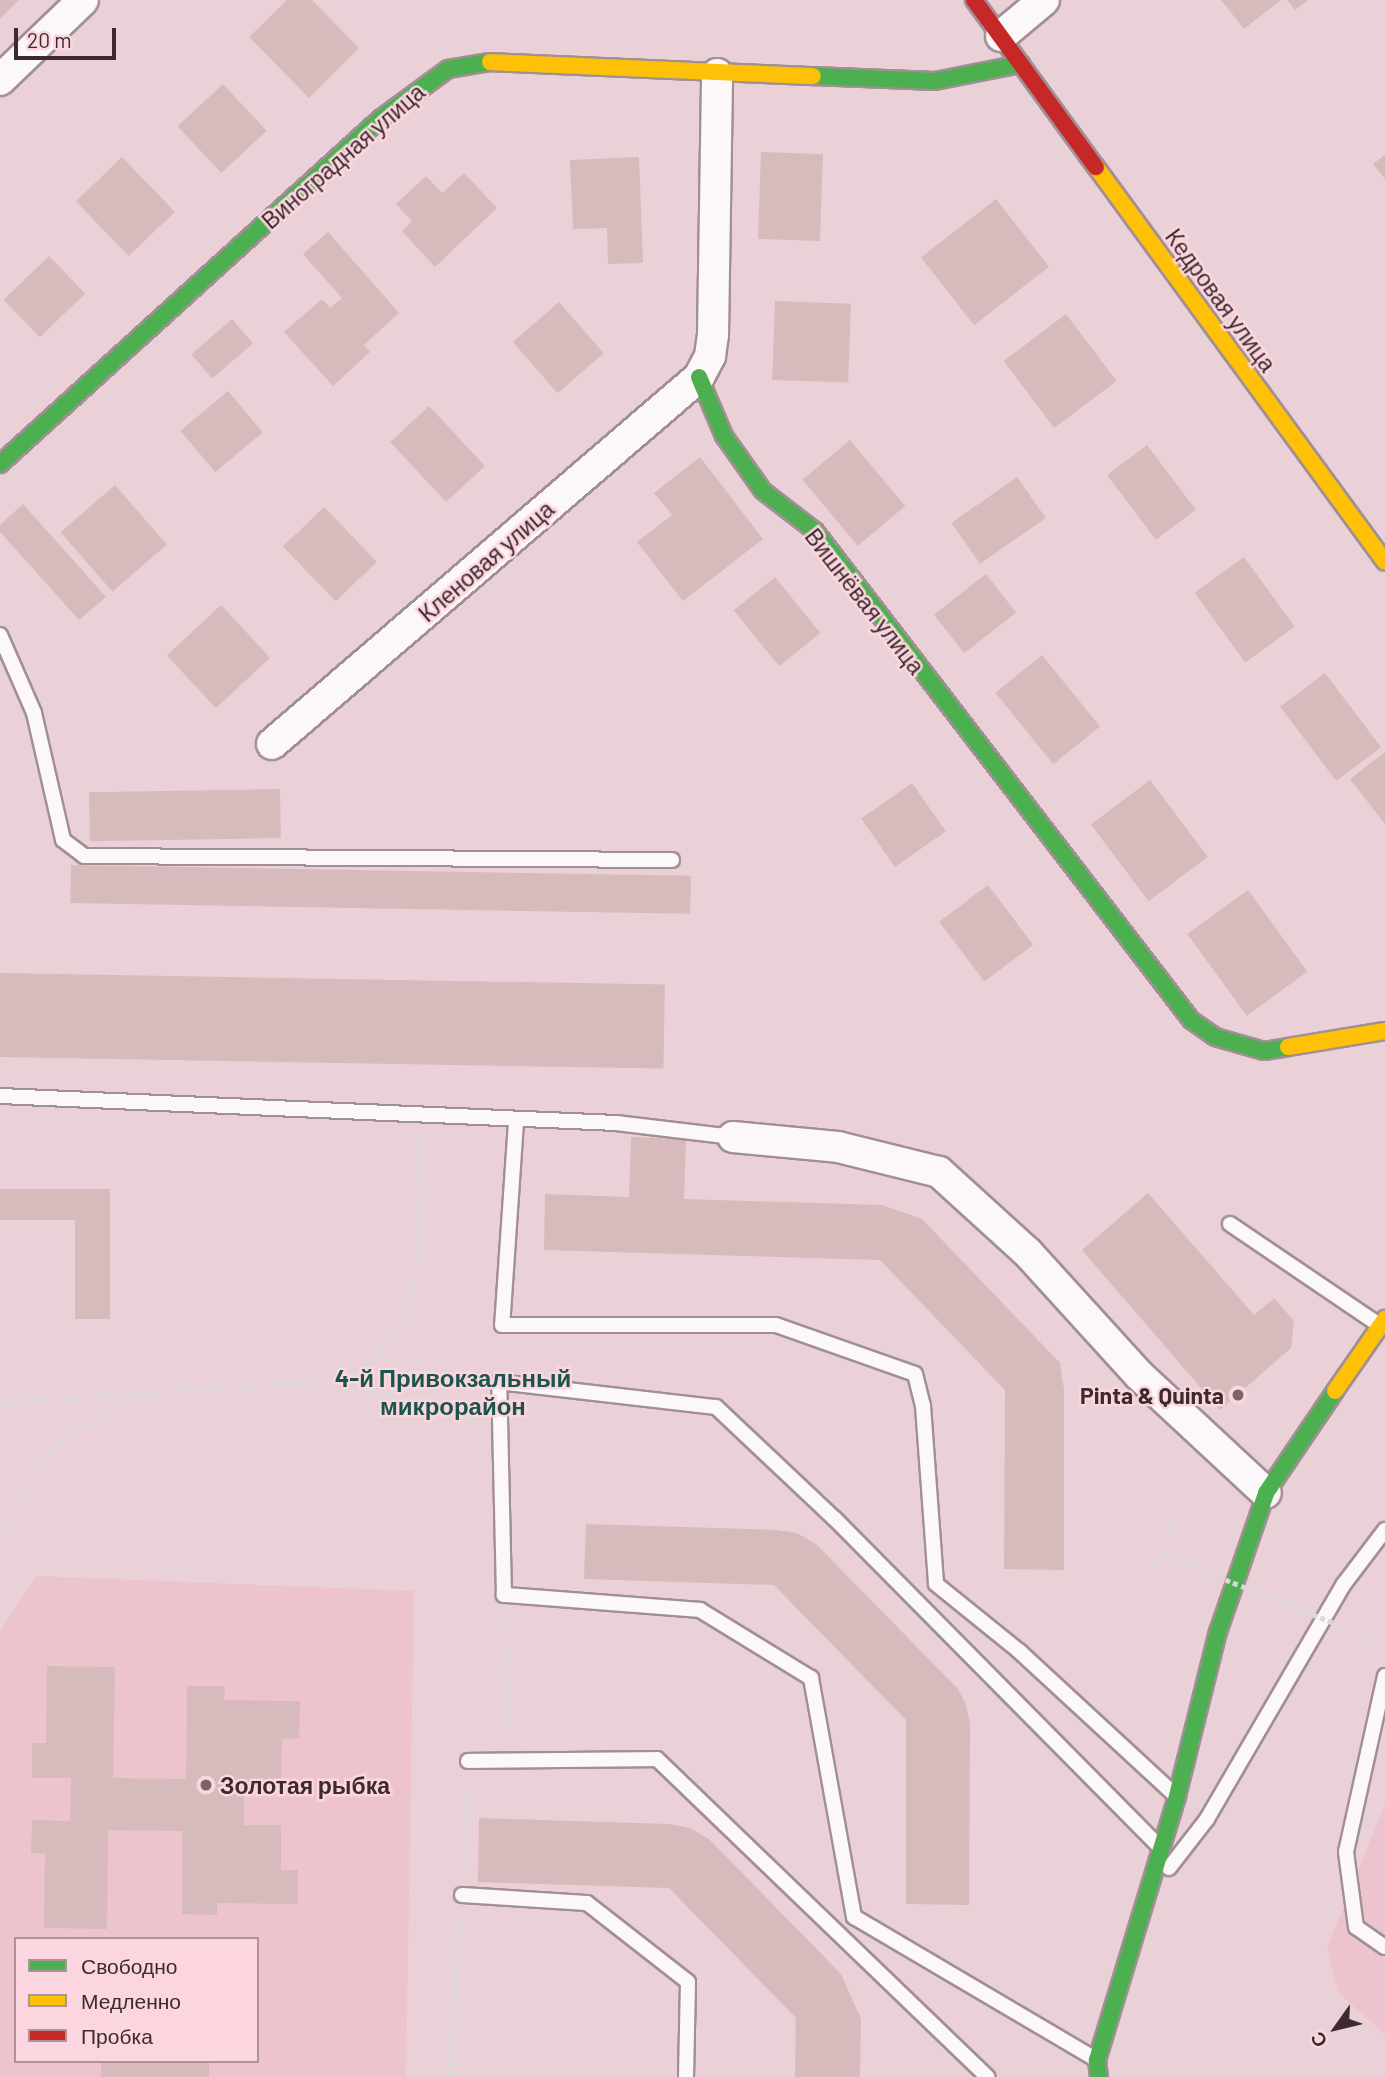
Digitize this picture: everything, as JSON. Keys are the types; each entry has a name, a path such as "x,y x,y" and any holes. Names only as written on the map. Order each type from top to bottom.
{"street":[{"path":"0,80 83,0"},
{"name":"Кедровая улица","path":"974,0 1385,562"},
{"path":"1001,36 1044,0"},
{"name":"Виноградная улица","path":"0,464 380,119 436,76 474,61 717,74 935,81 1021,64"},
{"path":"699,377 710,356 713,335 717,74"},
{"name":"Кленовая улица","path":"272,744 699,377"},
{"name":"Вишнёвая улица","path":"699,377 724,436 763,491 815,531 1191,1020 1215,1037 1264,1051 1385,1031"},
{"path":"733,1137 838,1147 939,1172 1028,1253 1139,1374 1266,1493"},
{"path":"1099,2077 1097,2060 1177,1796 1218,1632 1266,1493 1382,1323"}],"lane":[{"path":"0,635 21,674 34,713 63,840 84,856 671,860"},
{"path":"0,1096 419,1118 616,1124 733,1137"},
{"path":"516,1122 502,1325 776,1325 915,1374 923,1406 936,1584 1019,1651 1177,1796"},
{"path":"1230,1224 1382,1323"},
{"path":"1097,2060 854,1917 811,1678 700,1610 503,1595 499,1381 716,1407 835,1519 1160,1847"},
{"path":"1145,1899 1207,1819 1344,1584 1385,1530"},
{"path":"1385,1676 1346,1852 1356,1927 1385,1947"},
{"path":"468,1761 657,1759 988,2077"},
{"path":"462,1895 587,1903 688,1982 686,2077"}],"path":[{"path":"345,1379 383,1352 405,1320 416,1278 421,1218 419,1118"},
{"path":"0,1402 345,1379 435,1410 500,1423"},
{"path":"0,1544 41,1461 74,1433 146,1391"},
{"path":"1149,1577 1166,1552 1172,1521"},
{"path":"1166,1552 1194,1567 1385,1643"},
{"path":"503,1595 511,1761"}],"shaded area":[{"name":"Золотая рыбка","path":"36,1576 414,1591 406,2077 0,2077 0,1632"},
{"path":"1385,1804 1385,2035 1338,1992 1327,1948"}],"building":[{"path":"0,0 19,0 0,19"},
{"path":"287,0 312,0 359,48 309,98 249,37"},
{"path":"1221,0 1281,0 1244,29"},
{"path":"1287,0 1308,0 1295,10"},
{"path":"223,84 267,131 221,173 178,126"},
{"path":"761,152 823,154 820,241 758,239"},
{"path":"1385,155 1385,179 1373,164"},
{"path":"122,157 175,212 129,256 76,201"},
{"path":"639,157 643,263 608,264 607,228 573,229 570,160"},
{"path":"464,173 497,208 435,267 402,231 412,221 396,204 426,176 442,193"},
{"path":"996,199 1049,267 974,325 921,257"},
{"path":"328,232 399,313 364,345 370,352 333,386 284,332 322,299 330,308 342,298 303,254"},
{"path":"49,256 85,293 40,337 4,300"},
{"path":"775,301 851,304 848,383 772,380"},
{"path":"559,302 604,353 558,393 513,342"},
{"path":"1066,314 1117,381 1054,428 1004,361"},
{"path":"232,319 253,343 212,379 191,354"},
{"path":"228,391 263,432 215,472 181,431"},
{"path":"429,406 485,466 446,502 390,442"},
{"path":"850,440 905,506 858,546 803,480"},
{"path":"1147,445 1196,510 1156,540 1107,475"},
{"path":"700,457 763,539 683,601 637,542 672,515 654,493"},
{"path":"1017,477 1046,518 980,564 951,523"},
{"path":"115,485 167,545 112,592 61,532"},
{"path":"23,504 106,597 79,620 0,532 0,525"},
{"path":"324,507 377,562 336,601 283,547"},
{"path":"1244,557 1295,627 1245,662 1195,593"},
{"path":"986,574 1016,613 964,653 934,615"},
{"path":"775,577 820,633 779,666 734,610"},
{"path":"221,605 270,658 216,708 167,655"},
{"path":"1042,655 1100,726 1053,764 995,693"},
{"path":"1325,673 1381,747 1336,781 1280,707"},
{"path":"1385,752 1385,824 1350,779"},
{"path":"1150,780 1208,857 1149,901 1091,825"},
{"path":"912,783 946,831 895,867 861,819"},
{"path":"280,789 281,838 90,841 89,792"},
{"path":"71,865 691,876 690,914 70,903"},
{"path":"988,885 1033,945 984,982 939,922"},
{"path":"1248,890 1307,972 1247,1016 1187,934"},
{"path":"0,973 665,985 663,1069 0,1057"},
{"path":"631,1137 686,1139 684,1199 882,1205 922,1219 1060,1363 1064,1390 1064,1570 1004,1569 1005,1390 880,1260 544,1250 545,1194 629,1197"},
{"path":"0,1189 110,1189 110,1319 75,1319 75,1220 0,1220"},
{"path":"1148,1193 1254,1315 1274,1298 1294,1321 1291,1348 1220,1410 1082,1250"},
{"path":"586,1524 776,1530 797,1533 816,1544 958,1689 966,1705 970,1724 969,1905 906,1904 906,1720 774,1585 584,1579"},
{"path":"47,1666 115,1667 113,1778 186,1779 187,1686 225,1686 224,1700 300,1701 299,1738 282,1739 281,1785 244,1784 244,1825 281,1825 281,1870 298,1870 298,1904 217,1903 217,1915 182,1914 182,1831 108,1830 107,1929 44,1928 45,1853 31,1853 32,1820 70,1821 71,1778 32,1778 32,1743 46,1743"},
{"path":"479,1818 669,1824 690,1828 709,1839 841,1974 861,2019 860,2077 795,2077 796,2018 669,1888 478,1882"},
{"path":"101,2063 209,2063 209,2077 101,2077"}],"traffic: fast":[{"path":"0,464 380,119 448,69 490,62"},
{"path":"813,76 935,81 1021,64"},
{"path":"699,377 724,436 763,491 815,531 1191,1020 1215,1037 1264,1051 1288,1047"},
{"path":"1099,2077 1097,2060 1177,1796 1218,1632 1266,1493 1335,1391"}],"traffic: slow":[{"path":"490,62 813,76"},
{"path":"1096,167 1385,562"},
{"path":"1288,1047 1385,1031"},
{"path":"1335,1391 1385,1319"}],"traffic: jam":[{"path":"974,0 1096,167"}],"place":[{"name":"Pinta & Quinta","path":"1238,1395"},
{"name":"Золотая рыбка","path":"206,1785"}],"district":[{"name":"4-й Привокзальный микрорайон","path":"453,1392"}]}
